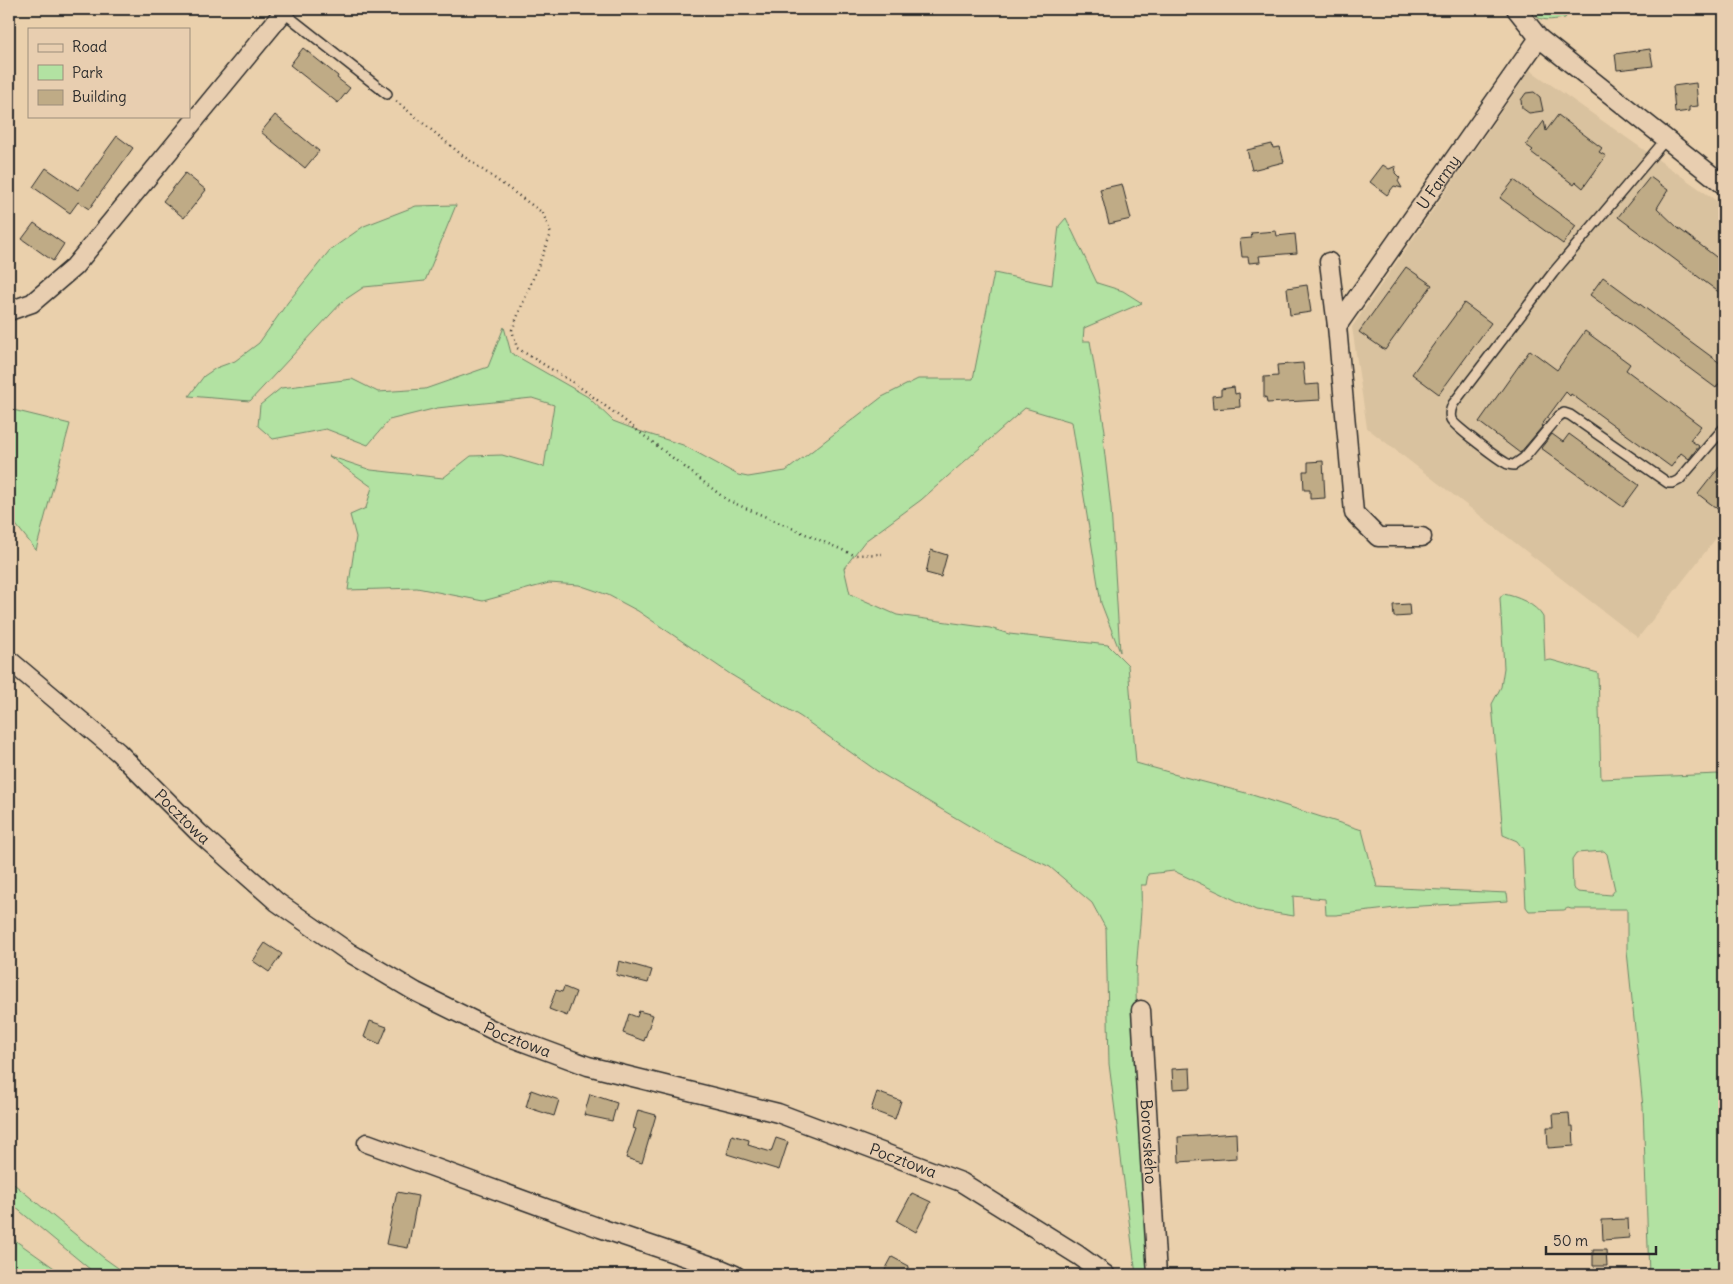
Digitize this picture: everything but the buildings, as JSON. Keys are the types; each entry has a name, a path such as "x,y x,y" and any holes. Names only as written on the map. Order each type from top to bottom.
{"street":[{"path":"1516,9 1539,38 1724,185"},
{"path":"9,311 32,303 74,267 284,10"},
{"name":"U Farmy","path":"1337,326 1539,38"},
{"path":"1329,262 1337,326 1354,514 1378,537 1422,537"},
{"name":"Pocztowa","path":"9,660 118,752 199,833 277,902 350,953 416,992 499,1033 588,1066 778,1113 961,1182 1078,1255 1106,1275"},
{"name":"Borovského","path":"1141,1010 1157,1275"},
{"path":"367,1143 735,1275"}],"lane":[{"path":"284,10 387,94"},
{"path":"1666,139 1553,274 1453,404 1450,417 1457,426 1507,463 1514,465 1524,458 1564,412 1668,483 1674,483 1679,480 1724,428"}],"path":[{"path":"387,94 462,155 543,213 551,234 512,330 517,348 576,385 726,500 854,555 882,554"}],"shaded area":[{"path":"1530,70 1724,206 1724,528 1638,638 1367,428 1352,327"}],"green space":[{"path":"1537,9 1593,9 1568,13 1565,18 1547,20 1537,17"},
{"path":"456,205 425,281 364,287 343,301 250,401 189,396 204,376 216,368 235,361 259,343 288,302 330,250 364,226 416,206"},
{"path":"1066,218 1097,283 1123,291 1142,303 1084,328 1083,341 1090,341 1105,431 1103,439 1111,508 1120,652 1101,603 1072,422 1025,408 921,500 865,541 844,568 850,594 897,615 990,628 1009,634 1108,645 1128,665 1136,763 1246,793 1362,830 1377,887 1507,893 1508,901 1404,907 1326,915 1325,899 1293,896 1294,916 1256,910 1174,871 1148,874 1146,885 1141,885 1136,991 1140,1097 1151,1275 1136,1275 1109,1064 1106,929 1092,903 1050,867 993,840 877,771 801,717 730,674 638,611 608,595 579,585 549,583 483,601 417,588 348,590 356,537 350,515 366,508 372,487 329,456 371,470 443,478 471,456 502,455 544,467 554,405 532,398 437,408 389,420 368,445 326,429 273,439 258,426 260,405 281,388 352,379 378,392 425,389 488,367 504,327 511,353 588,397 613,421 683,445 738,475 748,477 786,471 882,397 918,379 973,379 994,273 1052,285 1059,226"},
{"path":"9,409 70,424 36,550 9,516"},
{"path":"1503,594 1514,597 1525,601 1540,612 1543,617 1545,661 1551,660 1598,673 1601,779 1718,774 1724,780 1724,1275 1649,1275 1643,1107 1627,951 1627,909 1568,908 1564,910 1529,911 1526,907 1523,849 1517,841 1503,835 1492,704 1501,687 1504,668 1500,598","holes":["1604,851 1607,854 1615,890 1611,895 1578,892 1573,888 1572,859 1576,853"]},
{"path":"9,1180 104,1258 128,1275 97,1275 9,1202"},
{"path":"9,1236 64,1275 9,1275"}]}
